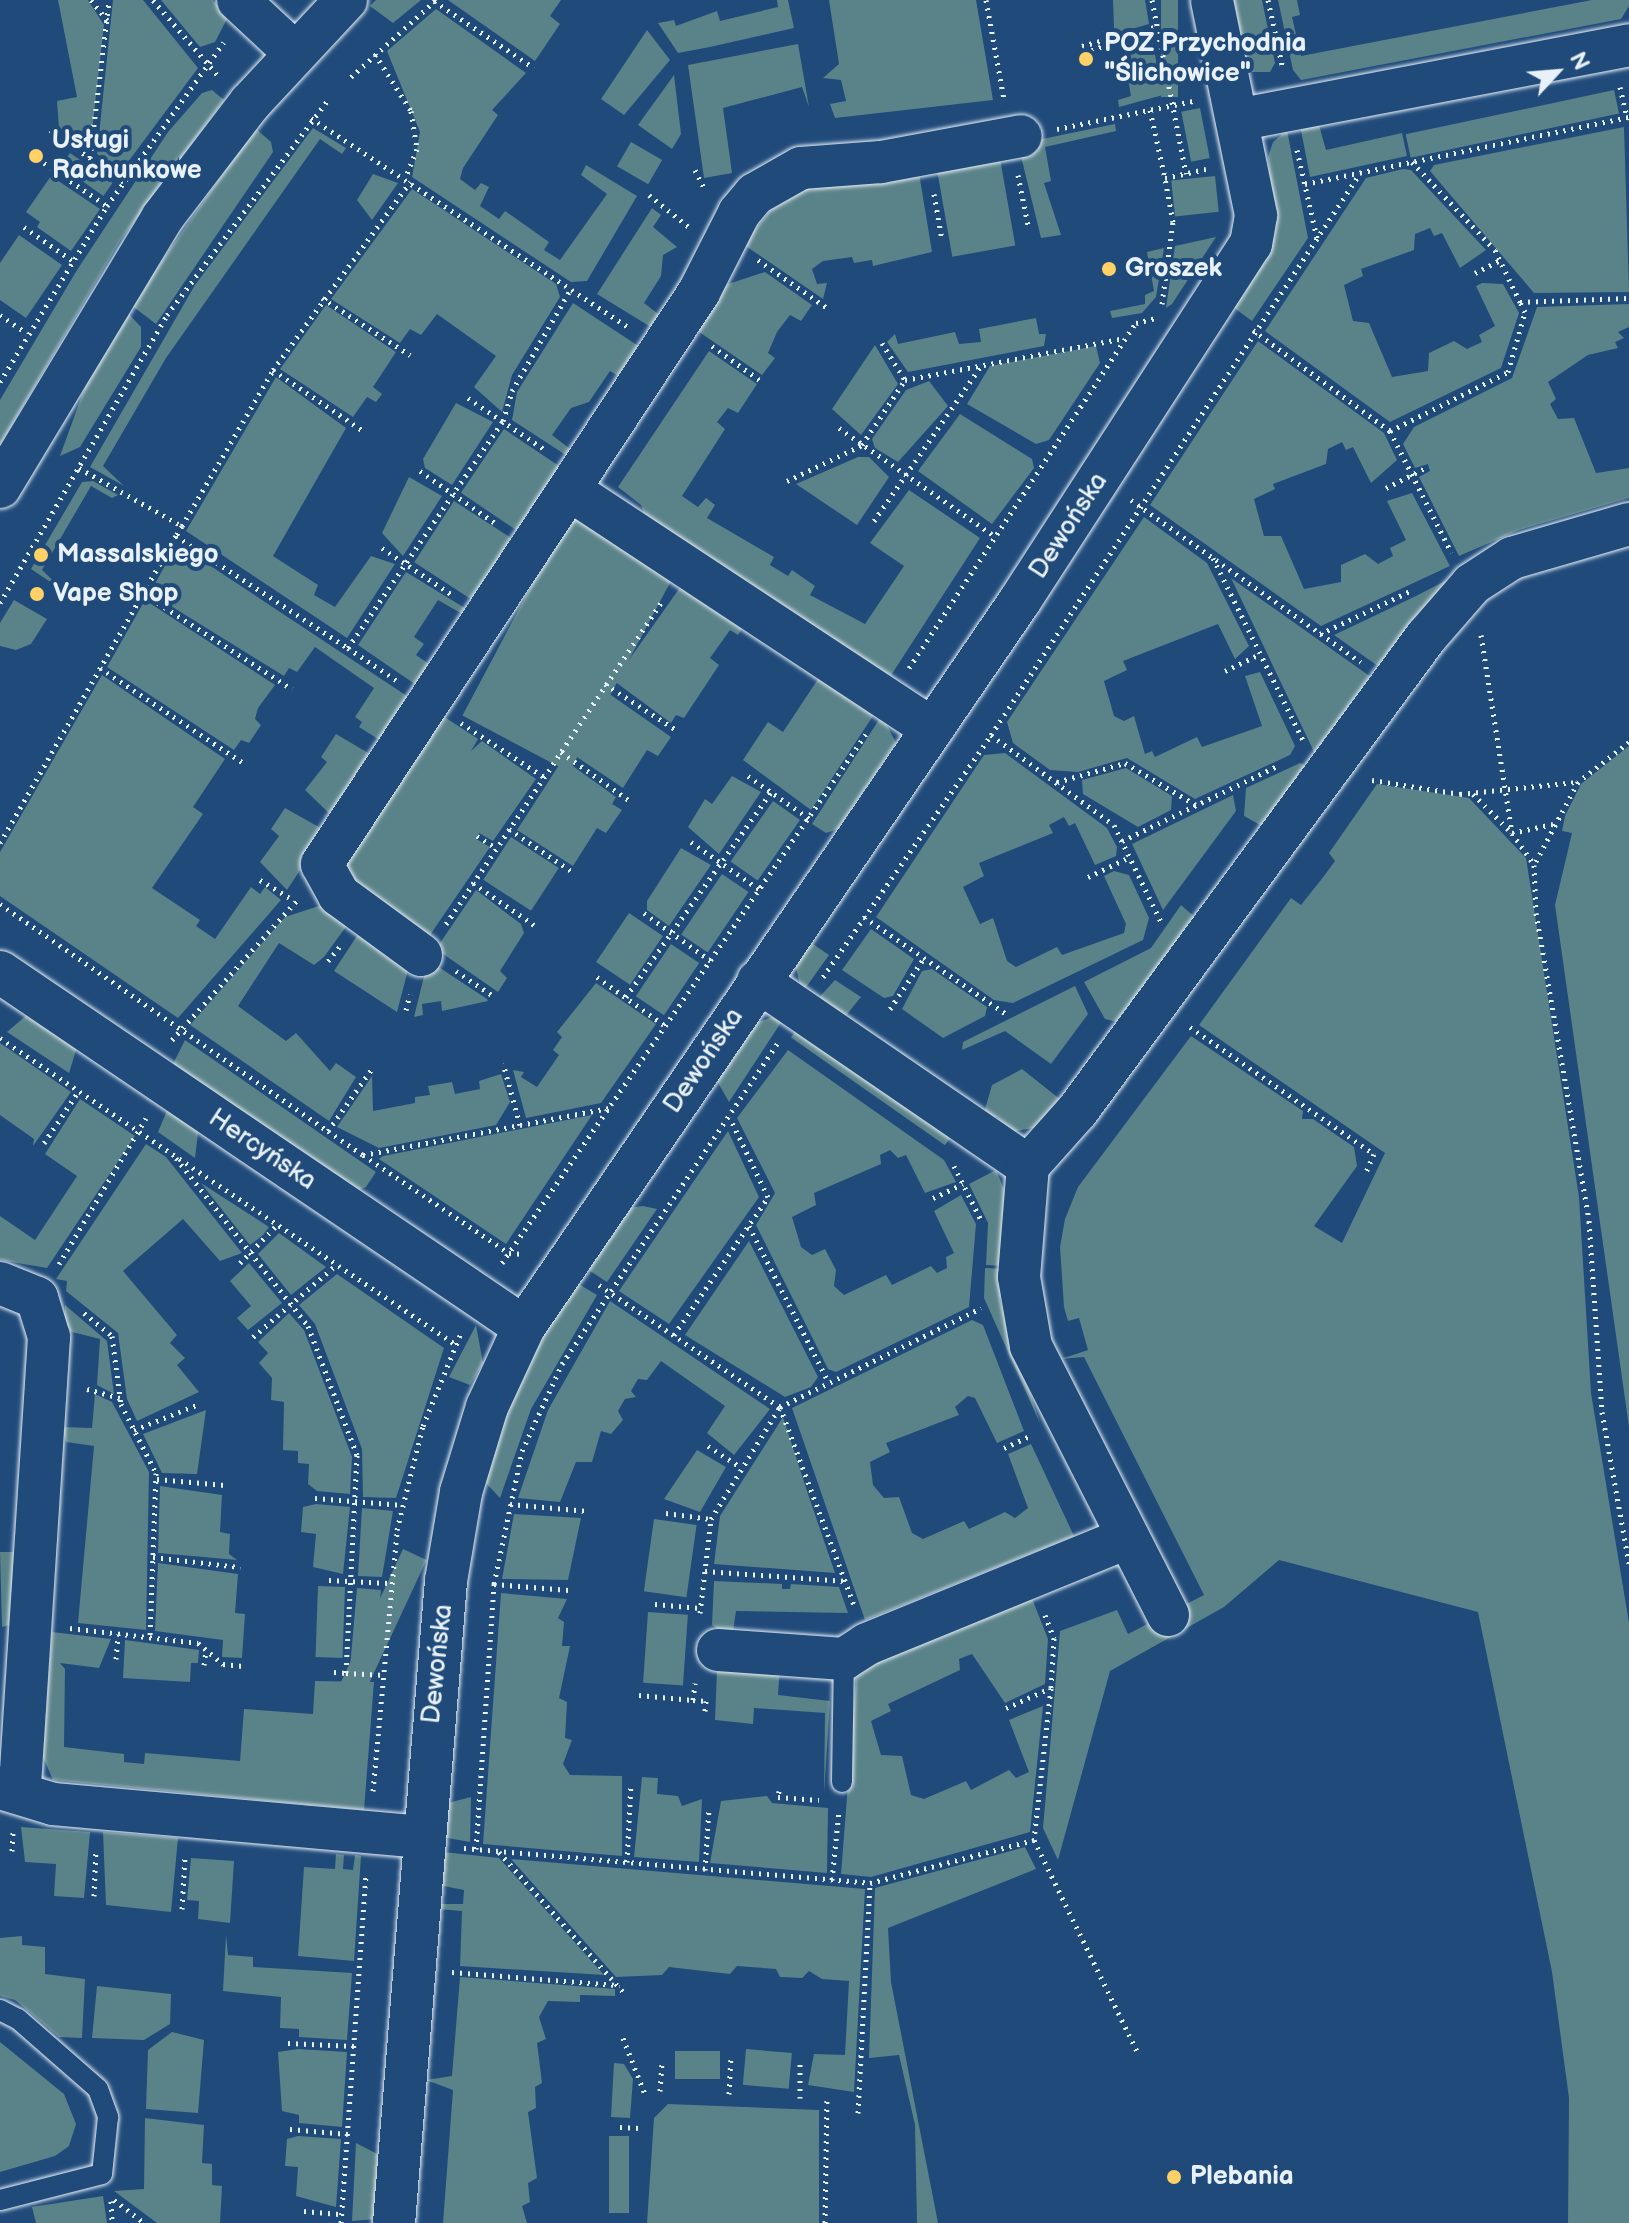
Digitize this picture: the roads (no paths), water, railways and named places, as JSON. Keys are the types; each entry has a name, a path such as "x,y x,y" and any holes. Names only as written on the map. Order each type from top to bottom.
{"street":[{"path":"0,487 162,218 294,52 346,0"},
{"name":"Dewońska","path":"394,2223 423,1841 451,1538 487,1407 524,1327 1100,479 1217,301 1256,231 1221,109 1212,0"},
{"path":"233,18 294,52"},
{"path":"1221,109 1629,45"},
{"path":"435,948 339,895 322,864 445,712 532,548 679,322 724,236 755,194 801,168 881,162 1016,137"},
{"path":"576,482 686,566 932,729"},
{"path":"1168,1615 1031,1346 1019,1277 1028,1166 1157,1003 1318,762 1393,683 1484,574 1512,558 1629,524"},
{"name":"Hercyńska","path":"0,972 524,1327"},
{"path":"758,981 1028,1166"},
{"path":"0,1283 37,1298 47,1318 33,1623 10,1789 53,1804 423,1841"},
{"path":"704,1649 856,1652 1127,1538"}],"lane":[{"path":"842,1782 856,1652"},
{"path":"0,2010 18,2019 92,2083 108,2117 102,2174 0,2200"}],"place":[{"name":"POZ Przychodnia \"Ślichowice\"","path":"1086,59"},
{"name":"Usługi Rachunkowe","path":"36,156"},
{"name":"Groszek","path":"1109,269"},
{"name":"Massalskiego","path":"41,555"},
{"name":"Vape Shop","path":"37,594"},
{"name":"Plebania","path":"1174,2177"}]}
